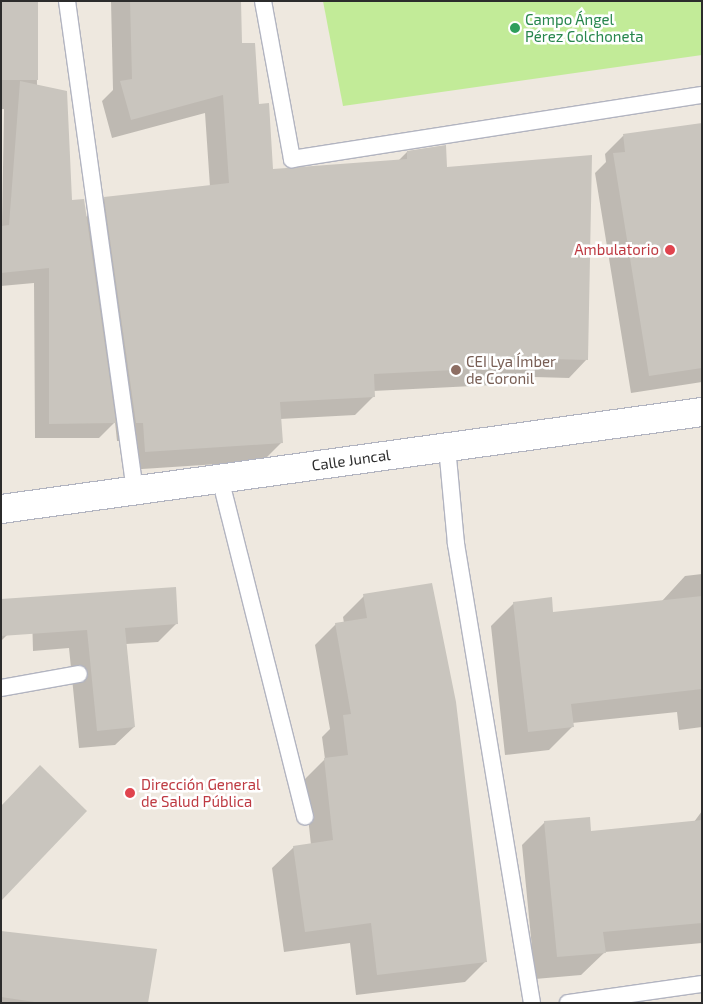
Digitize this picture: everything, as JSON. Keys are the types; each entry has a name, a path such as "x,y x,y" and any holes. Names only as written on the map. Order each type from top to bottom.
{"street":[{"name":"Calle Juncal","path":"1,509 702,412"}],"lane":[{"path":"67,1 135,491"},
{"path":"263,1 292,159 702,94"},
{"path":"447,447 456,544 532,1003"},
{"path":"220,478 305,816"},
{"path":"1,688 79,674"},
{"path":"568,1003 702,984"}],"green space":[{"name":"Campo Ángel Pérez Colchoneta","path":"323,1 702,1 702,55 343,106"}],"building":[{"path":"1,1 38,1 38,80 1,80"},
{"path":"130,1 241,1 242,43 255,43 259,104 269,103 273,169 407,159 407,151 446,145 447,167 592,155 588,360 513,358 513,367 374,374 375,397 280,402 283,443 145,452 143,423 136,423 104,197 229,183 223,95 131,120 120,81 132,79"},
{"path":"20,81 67,91 72,200 84,199 116,423 49,424 49,268 1,273 1,226 9,225"},
{"name":"Ambulatorio","path":"702,123 702,368 649,376 613,153 625,152 623,134"},
{"path":"432,583 456,702 487,962 377,975 371,923 305,932 293,846 333,840 324,758 348,755 343,715 351,714 335,623 367,618 363,594"},
{"path":"176,587 178,624 125,628 135,727 97,731 87,630 1,636 1,599"},
{"path":"702,596 702,689 571,704 574,727 528,732 513,602 552,597 553,612"},
{"path":"40,765 87,811 1,901 1,806"},
{"path":"590,817 591,831 702,820 702,923 603,932 606,953 557,957 544,821"},
{"path":"1,931 157,949 148,1003 41,1003 1,997"}],"place":[{"name":"Campo Ángel Pérez Colchoneta","path":"515,28"},
{"name":"Ambulatorio","path":"670,250"},
{"name":"CEI Lya Ímber de Coronil","path":"456,370"},
{"name":"Dirección General de Salud Pública","path":"130,793"}]}
